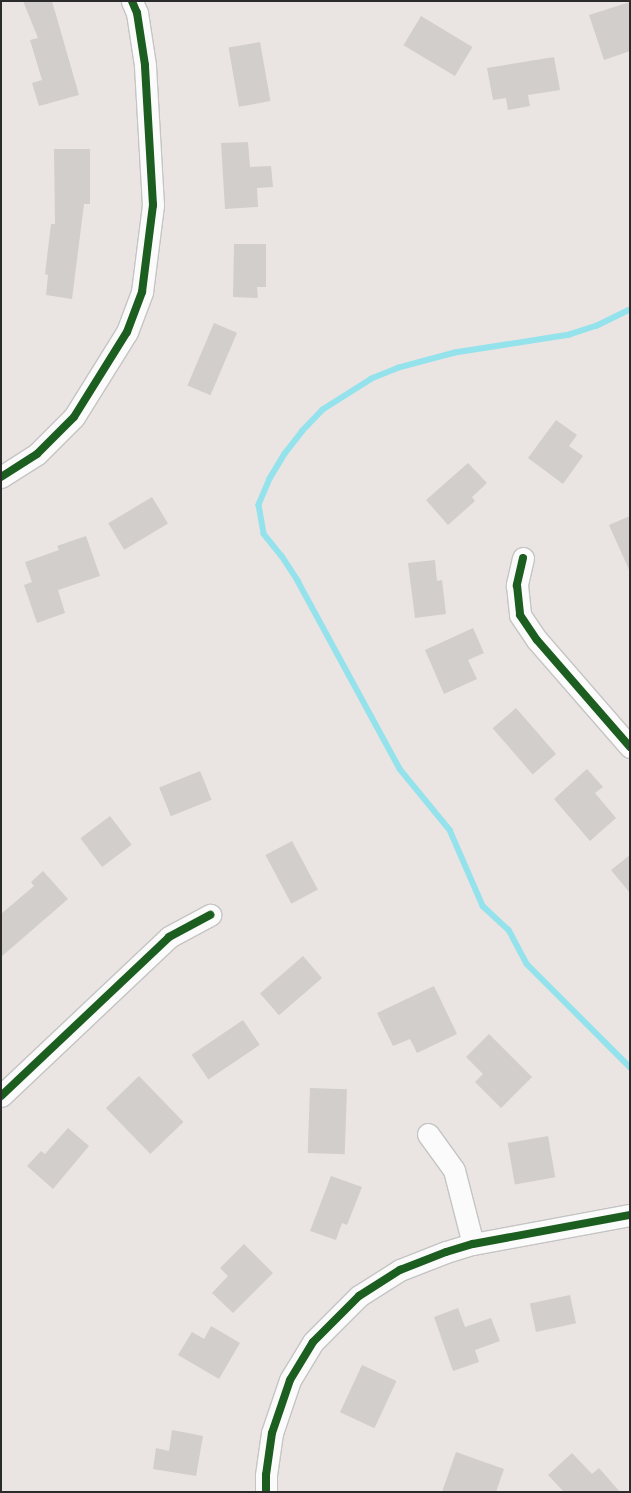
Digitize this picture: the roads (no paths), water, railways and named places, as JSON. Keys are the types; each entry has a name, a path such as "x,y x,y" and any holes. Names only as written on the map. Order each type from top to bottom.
{"street":[{"path":"1,477 37,454 74,417 127,332 142,292 153,205 145,65 137,12 132,1"},
{"path":"523,558 517,585 520,615 537,640 630,747"},
{"path":"1,1096 168,937 210,915"},
{"path":"428,1134 454,1170 473,1244"},
{"path":"266,1492 266,1475 272,1433 280,1405 301,1359 318,1336 342,1310 375,1284 426,1259 473,1244 630,1215"}],"waterway":[{"path":"630,310 597,326 570,335 455,353 399,368 372,379 323,410 303,431 285,454 270,479 259,505 264,534 282,556 298,581 400,769 450,830 483,906 509,930 527,964 630,1067"}]}
